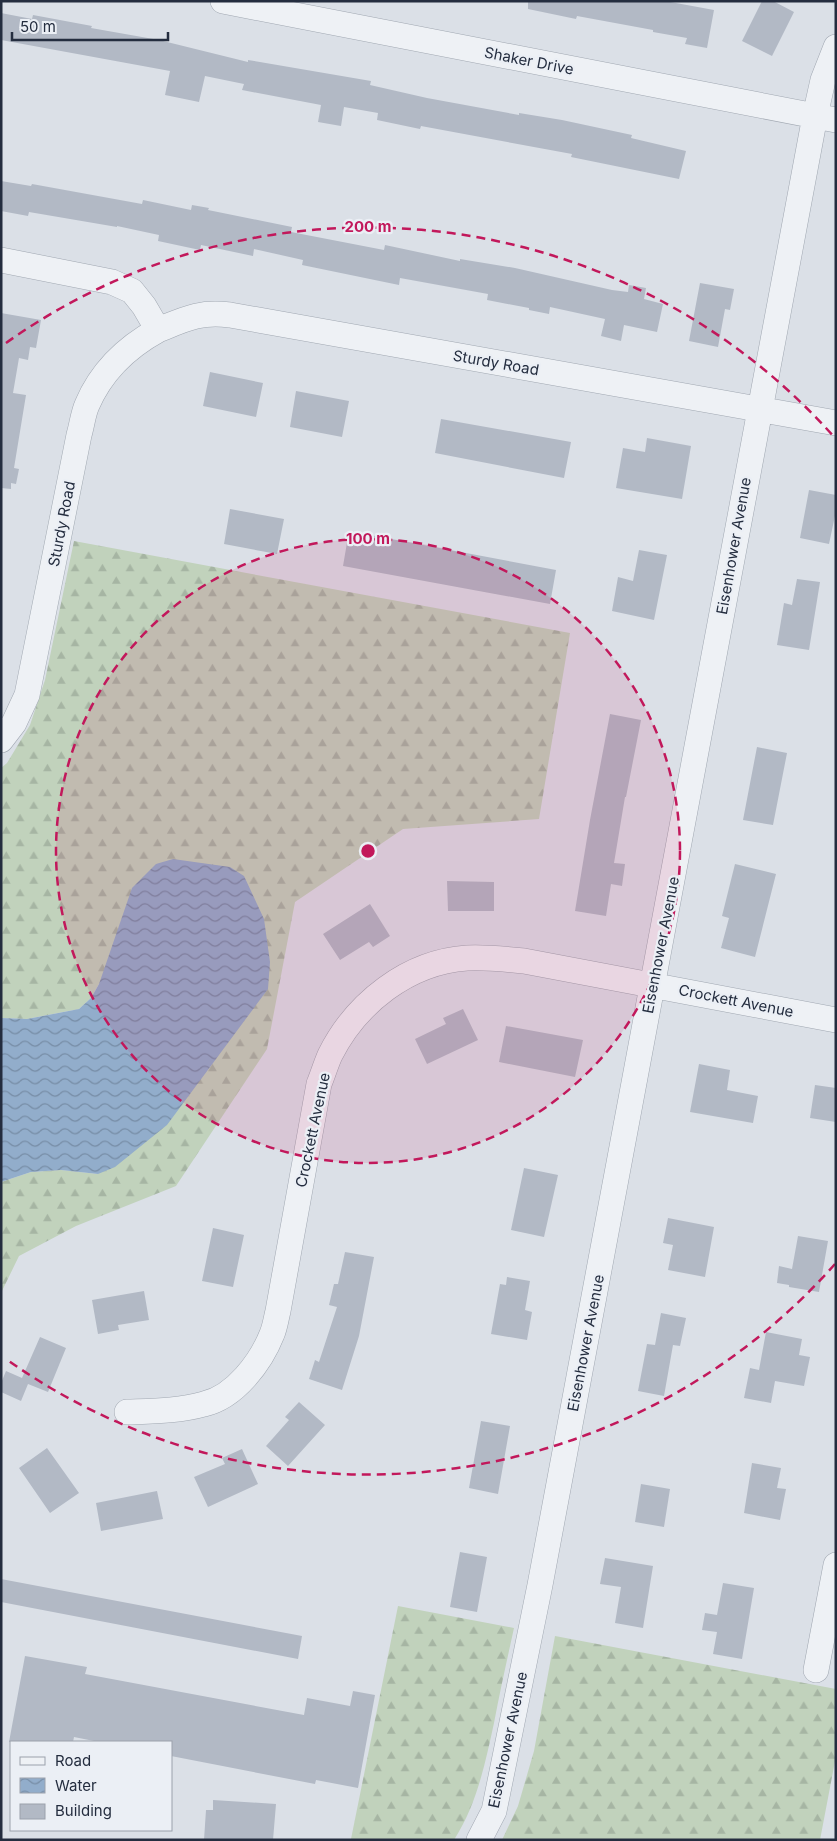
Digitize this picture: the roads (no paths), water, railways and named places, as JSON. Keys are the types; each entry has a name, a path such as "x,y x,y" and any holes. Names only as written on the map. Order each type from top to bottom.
{"street":[{"name":"Shaker Drive","path":"223,1 825,118"},
{"name":"Eisenhower Avenue","path":"479,1840 494,1811 542,1575 759,410 825,118 823,80 836,47"},
{"path":"1,260 119,285 132,291 144,306 158,330"},
{"name":"Sturdy Road","path":"1,740 14,723 27,695 79,435 87,406 101,381 119,358 139,341 158,330 192,317 205,314 224,314 836,423"},
{"name":"Crockett Avenue","path":"127,1412 172,1410 206,1404 232,1389 249,1372 263,1352 272,1333 278,1311 319,1084 330,1056 343,1033 356,1016 388,987 409,974 437,964 466,958 524,961 836,1020"},
{"path":"816,1670 836,1565"}],"water":[{"path":"173,859 230,867 244,876 264,919 270,962 268,989 167,1125 115,1167 98,1174 61,1170 31,1172 1,1182 1,1018 27,1019 79,1009 91,998 99,984 132,888 156,864"}]}
